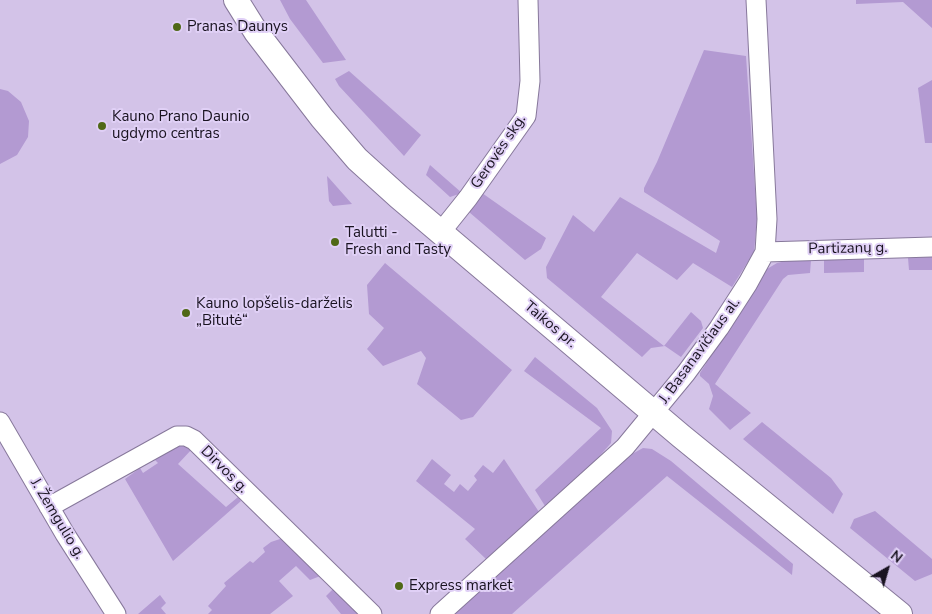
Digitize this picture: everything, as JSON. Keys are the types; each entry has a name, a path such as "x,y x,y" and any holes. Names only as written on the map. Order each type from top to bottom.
{"main road":[{"name":"Taikos pr.","path":"236,0 256,32 299,90 351,152 440,233 900,614"}],"street":[{"name":"Gerovės skg.","path":"440,233 468,198 526,116 530,81 528,0"},
{"name":"J. Basanavičiaus al.","path":"440,614 625,447 719,328 748,283 765,252 767,219 756,0"},
{"name":"Partizanų g.","path":"765,252 932,247"},
{"name":"J. Žemgulio g.","path":"0,422 49,507 116,614"},
{"name":"Dirvos g.","path":"49,507 178,436 186,436 194,440 372,614"}],"shaded area":[{"path":"280,0 306,0 346,60 323,63 290,19"},
{"path":"856,0 932,0 932,28 903,2 856,4"},
{"path":"704,50 746,56 757,218 754,252 732,287 693,263 677,280 637,253 601,297 664,346 691,312 701,321 703,328 681,357 665,346 651,348 642,357 547,278 546,267 573,215 594,232 620,197 716,253 720,241 644,192 644,188 657,162"},
{"path":"349,71 421,135 404,156 339,86 335,79"},
{"path":"932,80 932,143 925,143 918,88"},
{"path":"0,89 8,91 21,102 29,121 28,137 17,155 0,164"},
{"path":"430,165 462,193 450,197 426,175"},
{"path":"327,176 352,204 333,206 329,201"},
{"path":"482,193 546,238 541,249 525,260 469,212 471,200"},
{"path":"932,257 932,270 909,270 908,258"},
{"path":"864,259 864,272 824,273 824,260"},
{"path":"811,260 810,273 788,275 783,279 715,384 751,413 730,430 709,409 713,396 709,384 700,376 700,373 767,269 777,263 786,261"},
{"path":"385,263 512,370 473,417 461,420 417,384 426,358 421,351 383,366 367,349 384,328 369,314 367,285"},
{"path":"535,357 597,408 612,431 611,443 590,467 545,506 535,490 601,428 524,371"},
{"path":"762,422 831,478 843,494 833,514 743,439"},
{"path":"178,444 192,449 178,464 226,507 238,497 241,501 173,561 125,479 140,468 143,473 158,463 154,459"},
{"path":"643,448 652,449 671,461 793,564 792,575 667,476 512,614 452,614 623,459"},
{"path":"432,459 451,475 444,484 454,492 460,484 468,491 477,480 474,476 483,465 493,473 504,459 539,512 486,559 465,539 475,529 416,481"},
{"path":"875,511 932,559 932,574 915,581 850,528 854,519"},
{"path":"283,538 323,575 310,580 296,566 279,581 293,596 270,614 208,614 212,610 208,606 226,586 224,583 250,561 253,563 265,552 263,548 271,542"},
{"path":"335,587 362,614 341,614 326,596"},
{"path":"160,595 166,603 161,608 166,614 138,614"}],"place":[{"name":"Pranas Daunys","path":"177,27"},
{"name":"Kauno Prano Daunio ugdymo centras","path":"102,126"},
{"name":"Talutti - Fresh and Tasty","path":"335,242"},
{"name":"Kauno lopšelis-darželis „Bitutė“","path":"186,313"},
{"name":"Express market","path":"399,586"}]}
